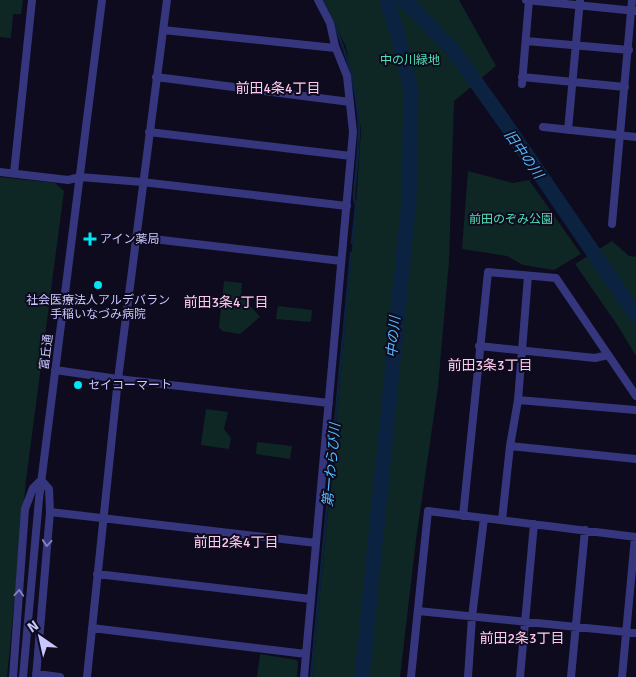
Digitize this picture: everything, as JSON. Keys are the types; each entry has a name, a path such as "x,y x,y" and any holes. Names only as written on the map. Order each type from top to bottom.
{"street":[{"path":"14,173 32,0"},
{"name":"富丘通","path":"23,677 41,480 102,0"},
{"path":"87,677 102,517 118,379 167,0"},
{"path":"304,677 353,132 347,76 335,48 330,23 318,0"},
{"path":"625,87 573,82 522,81 528,0 580,3 634,11"},
{"path":"612,224 634,11 632,0"},
{"path":"568,130 580,3"},
{"path":"163,30 335,48"},
{"path":"526,41 629,50"},
{"path":"156,77 350,102"},
{"path":"543,128 636,137"},
{"path":"149,132 351,156"},
{"path":"0,172 68,180 80,177 142,182 346,206"},
{"path":"136,237 342,261"},
{"path":"463,516 488,272 556,278 636,396"},
{"path":"502,520 510,446 518,400 528,276"},
{"path":"480,346 595,358 608,355"},
{"path":"55,370 328,403"},
{"path":"518,400 636,410"},
{"path":"510,446 636,459"},
{"path":"13,677 25,509 33,488 41,480 49,489 50,512 36,675 60,677"},
{"path":"411,677 428,511 636,537 622,677"},
{"path":"50,512 316,543"},
{"path":"468,677 472,617 484,518"},
{"path":"520,677 534,524"},
{"path":"571,677 585,530"},
{"path":"97,574 311,599"},
{"path":"418,611 636,633"},
{"path":"92,628 306,654"}],"green space":[{"path":"0,0 23,0 21,14 13,14 11,38 0,37"},
{"name":"中の川緑地","path":"323,0 459,0 496,66 454,101 449,261 438,387 416,540 400,677 312,677 356,205 361,129 346,47"},
{"name":"前田のぞみ公園","path":"468,171 513,183 529,180 581,254 554,270 523,265 507,256 462,249"},
{"path":"0,177 55,183 64,191 26,480 7,677 0,677"},
{"path":"612,241 629,256 636,257 636,356 618,326 575,264"},
{"path":"224,281 242,283 241,295 260,317 240,334 222,331 219,327"},
{"path":"278,306 312,310 311,322 276,319"},
{"path":"206,409 228,412 224,429 231,438 229,449 201,445"},
{"path":"257,442 292,446 290,459 256,454"},
{"path":"260,654 297,660 297,677 257,677"}],"waterway":[{"name":"第一わらび川","path":"323,0 343,47 356,96 359,139 352,243"},
{"name":"中の川","path":"362,677 409,200 411,89 387,0"},
{"name":"旧中の川","path":"404,0 453,50 636,315"},
{"name":"第一わらび川","path":"311,677 351,253"}],"place":[{"name":"アイン薬局","path":"90,239"},
{"name":"社会医療法人アルデバラン 手稲いなづみ病院","path":"98,285"},
{"name":"セイコーマート","path":"78,385"}],"district":[{"name":"前田4条4丁目","path":"278,88"},
{"name":"前田3条4丁目","path":"226,302"},
{"name":"前田3条3丁目","path":"490,365"},
{"name":"前田2条4丁目","path":"236,542"},
{"name":"前田2条3丁目","path":"522,638"}]}
